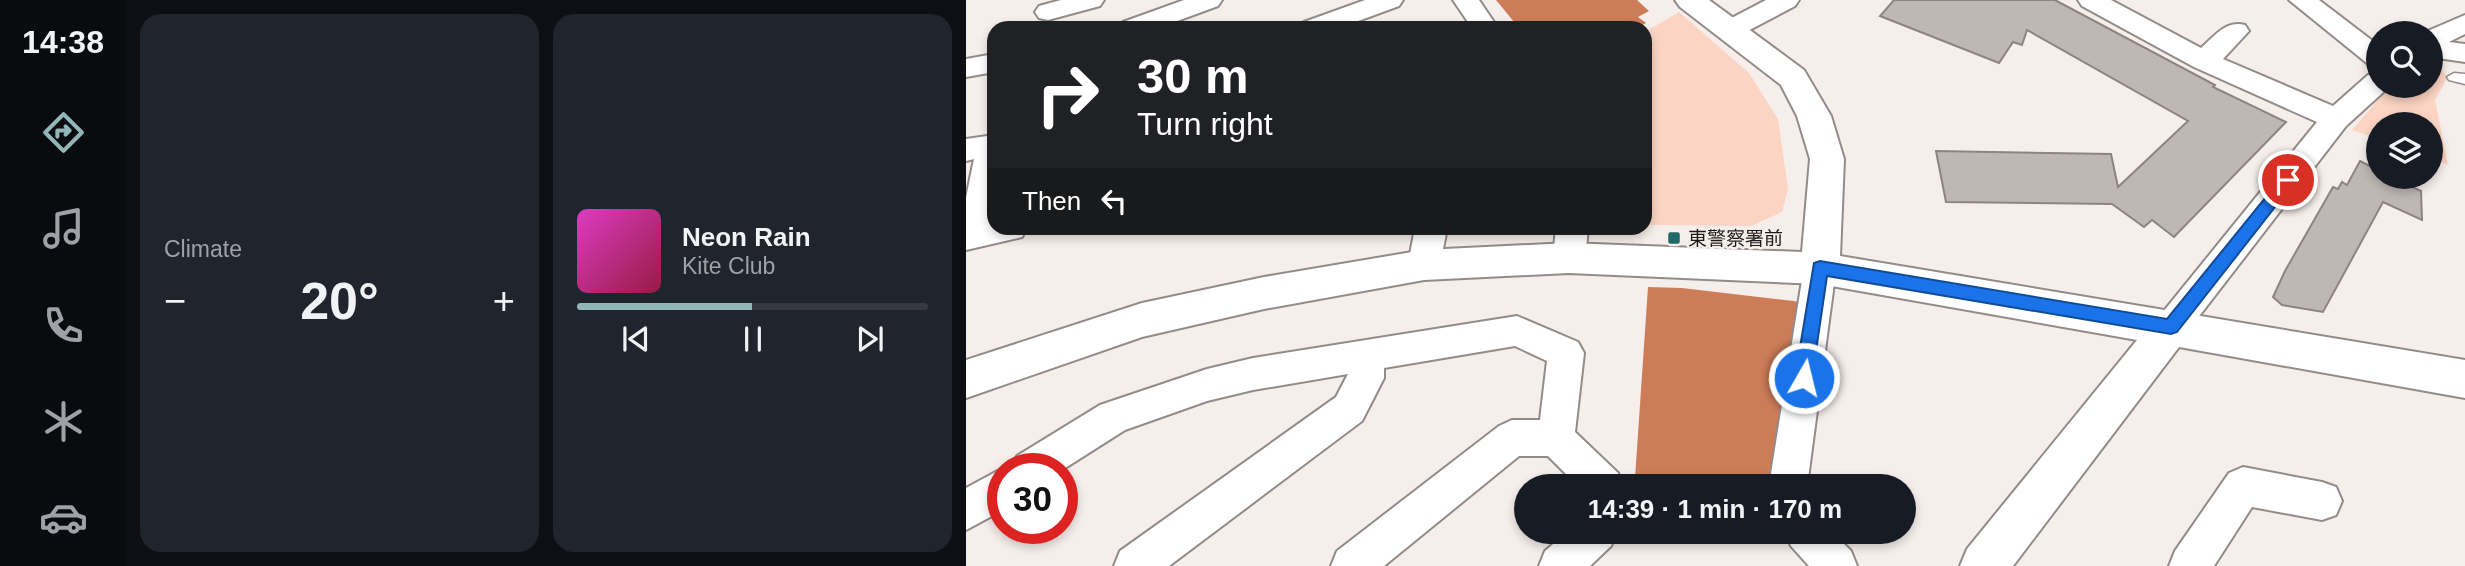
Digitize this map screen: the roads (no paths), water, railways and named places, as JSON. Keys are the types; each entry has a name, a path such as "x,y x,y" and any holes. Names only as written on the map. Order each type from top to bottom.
{"street":[{"path":"1047,13 1091,0"},
{"path":"1151,21 1209,0"},
{"path":"1332,21 1390,0"},
{"path":"1466,0 1480,21"},
{"path":"1690,0 1793,78 1814,116 1823,140 1827,167 1820,268 1790,474"},
{"path":"1731,29 1786,0"},
{"path":"2302,0 2366,49"},
{"path":"2110,3 2204,61 2336,119"},
{"path":"2443,34 2465,23"},
{"path":"2204,61 2236,31"},
{"path":"2443,49 2465,52"},
{"path":"966,68 987,64"},
{"path":"1984,566 2336,119 2366,93"},
{"path":"966,150 987,146"},
{"path":"970,236 987,166"},
{"path":"1424,265 1430,235"},
{"path":"966,379 1142,320 1264,293 1571,243 1820,268 2465,379"},
{"path":"1056,453 1113,417 1253,373 1517,331 1566,353 1556,438"},
{"path":"1135,566 1349,409 1366,378 1366,355"},
{"path":"1352,566 1512,438 1556,438 1592,474"},
{"path":"2190,566 2243,486 2322,501"},
{"path":"966,511 987,497"},
{"path":"1560,566 1584,544"},
{"path":"1816,544 1836,566"}],"place":[{"name":"東警察署前","path":"1674,238"}]}
